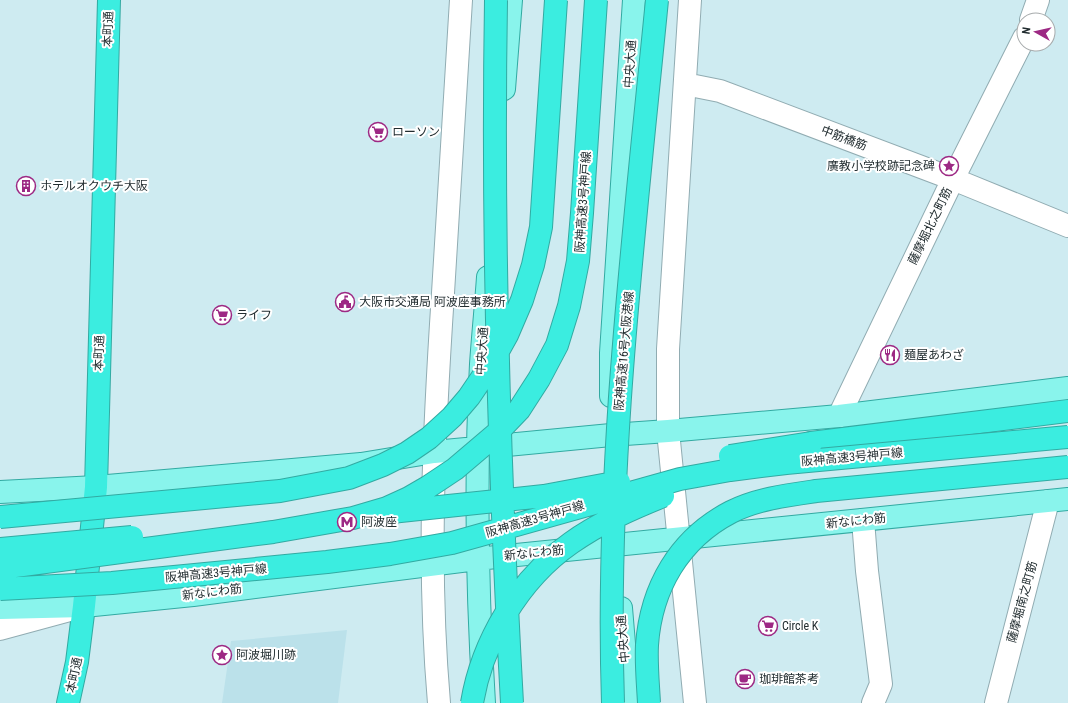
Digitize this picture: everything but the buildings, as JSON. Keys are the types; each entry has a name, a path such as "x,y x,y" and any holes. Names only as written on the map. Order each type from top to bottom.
{"highway":[{"name":"本町通","path":"68,703 77,662 96,487 109,0"},
{"path":"496,0 494,184 496,310 505,585 512,703"},
{"path":"0,518 280,491 349,478 407,453 429,438 452,417 469,397 488,369 507,335 522,300 533,265 541,227 556,0"},
{"name":"阪神高速3号神戸線","path":"0,568 273,532 353,518 387,508 410,498 455,469 495,435 519,410 539,379 557,345 569,306 578,261 596,0"},
{"name":"阪神高速16号大阪港線","path":"613,703 611,645 616,448 624,339 657,0"},
{"path":"0,549 544,496 599,486 731,456 811,443 1068,411"},
{"name":"阪神高速3号神戸線","path":"0,589 112,583 327,562 390,554 452,543 672,481 730,470 786,463 1068,436"},
{"path":"472,703 483,660 492,637 516,599 541,568 570,543 602,524 658,498 743,463 811,443"},
{"path":"648,703 647,646 650,622 658,593 672,564 688,544 709,525 731,512 755,503 816,491 1068,467"}],"main road":[{"name":"中央大通","path":"484,703 477,560 478,447 481,364 511,0"},
{"name":"中央大通","path":"629,703 616,544 611,435 611,353 634,0"},
{"path":"0,492 96,487 354,465 434,452 478,447 838,416 1068,388"},
{"name":"新なにわ筋","path":"0,608 84,606 193,595 616,544 679,539 1058,500"}],"street":[{"path":"439,703 434,651 432,565 434,452 461,0"},
{"path":"690,0 668,349 668,431 695,703"},
{"path":"1034,12 1038,0"},
{"name":"薩摩堀北之町筋","path":"838,416 953,179 1017,52"},
{"name":"中筋橋筋","path":"685,84 720,91 953,179 1068,226"},
{"name":"薩摩堀南之町筋","path":"996,703 1058,500"},
{"path":"863,520 867,571 881,684 872,703"},
{"path":"0,629 84,606"}],"shaded area":[{"path":"347,630 338,703 222,703 231,641"}],"place":[{"name":"ローソン","path":"378,132"},
{"name":"廣教小学校跡記念碑","path":"949,166"},
{"name":"ホテルオクウチ大阪","path":"26,186"},
{"name":"大阪市交通局 阿波座事務所","path":"345,302"},
{"name":"ライフ","path":"222,315"},
{"name":"麺屋あわざ","path":"890,355"},
{"name":"阿波座","path":"347,522"},
{"name":"Circle K","path":"768,626"},
{"name":"阿波堀川跡","path":"222,655"},
{"name":"珈琲館茶考","path":"745,679"}]}
